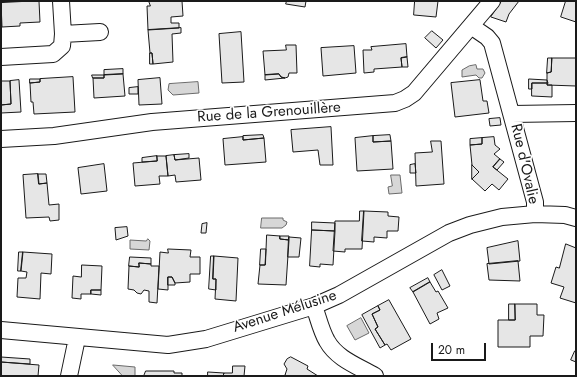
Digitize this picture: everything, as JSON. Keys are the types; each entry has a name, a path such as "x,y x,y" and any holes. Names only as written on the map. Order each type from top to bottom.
{"street":[{"path":"1,57 53,54 62,46 63,34 61,1"},
{"name":"Rue de la Grenouillère","path":"1,139 54,136 152,122 395,103 414,93 492,1"},
{"name":"Rue d'Ovalie","path":"471,26 487,37 492,43 535,202 535,214"},
{"path":"63,34 100,32"},
{"name":"Rue d'Ovalie","path":"512,114 576,113"},
{"name":"Avenue Mélusine","path":"1,330 168,345 206,339 314,306 339,295 449,234 470,225 502,217 535,214 565,215 576,218"},
{"path":"314,306 326,340 331,347 339,356 375,376"},
{"path":"69,376 77,338"}],"shaded area":[{"path":"476,65 477,69 483,69 485,73 482,78 479,78 476,75 462,77 462,70 469,66"},
{"path":"198,82 199,93 173,95 168,90 169,84"},
{"path":"391,175 400,175 402,193 389,194 388,187 392,186"},
{"path":"262,218 283,218 283,220 287,222 282,228 261,228"},
{"path":"148,239 150,241 149,250 130,249 130,240 146,241"},
{"path":"361,318 369,333 355,340 347,326"},
{"path":"113,365 135,367 135,376 123,376"}],"building":[{"path":"39,1 40,22 20,23 20,26 2,27 1,3"},
{"path":"149,1 182,1 183,16 171,17 171,23 179,23 179,28 148,30 147,6 150,6"},
{"path":"287,1 306,1 305,7 286,4"},
{"path":"415,1 438,1 436,17 414,15"},
{"path":"502,1 519,1 509,14 506,22 491,17"},
{"path":"566,1 576,1 576,22 561,17"},
{"path":"181,28 181,33 172,34 173,62 153,64 152,53 150,53 148,30"},
{"path":"432,31 443,40 436,48 425,38"},
{"path":"241,32 244,82 222,83 219,34"},
{"path":"406,44 407,57 401,58 402,67 374,69 374,72 364,73 363,50 372,50 371,47"},
{"path":"286,45 296,45 297,73 289,73 288,77 285,78 281,77 279,74 265,75 263,51 286,50"},
{"path":"354,46 356,73 323,76 321,48"},
{"path":"150,53 152,53 153,64 150,64"},
{"path":"407,57 408,67 402,67 401,58"},
{"path":"548,58 552,58 551,72 547,73"},
{"path":"552,58 576,58 576,86 547,85 547,73 551,72"},
{"path":"123,69 123,74 104,75 104,70"},
{"path":"123,74 125,96 94,98 93,78 104,78 104,75"},
{"path":"279,74 281,77 285,78 265,80 265,75"},
{"path":"92,75 104,75 104,78 93,78"},
{"path":"73,77 75,112 34,114 33,102 31,102 30,83 40,82 40,79"},
{"path":"160,78 162,104 139,105 138,80"},
{"path":"30,79 40,79 40,82 30,83"},
{"path":"529,79 547,80 548,83 532,83 532,89 529,89"},
{"path":"19,80 21,112 1,113 1,105 11,104 10,81"},
{"path":"480,80 483,101 487,101 489,113 455,117 451,83"},
{"path":"1,81 10,81 11,104 1,105"},
{"path":"532,83 548,83 547,85 552,85 552,97 532,96"},
{"path":"138,87 138,94 129,94 129,88"},
{"path":"500,118 501,125 490,126 489,119"},
{"path":"331,127 333,165 320,165 318,150 293,152 291,130"},
{"path":"263,135 264,138 243,140 243,136"},
{"path":"390,135 391,141 373,142 373,136"},
{"path":"373,136 373,142 391,141 393,169 357,171 355,138"},
{"path":"243,137 243,140 264,138 266,162 225,165 223,139"},
{"path":"494,137 495,145 500,149 494,154 500,159 493,167 508,179 499,190 492,184 485,191 472,179 479,172 472,165 470,145 482,144 482,138"},
{"path":"482,138 482,144 470,145 470,139"},
{"path":"431,141 441,141 444,184 416,186 415,153 432,152"},
{"path":"189,154 189,158 175,160 174,155"},
{"path":"174,155 175,160 199,158 201,180 176,182 175,175 168,176 166,156"},
{"path":"157,156 166,156 168,176 159,176 160,184 135,186 133,163 157,161"},
{"path":"157,156 157,161 142,162 142,158"},
{"path":"500,159 504,162 497,170 493,167"},
{"path":"104,164 107,191 81,194 78,168"},
{"path":"415,164 416,173 410,173 410,165"},
{"path":"472,165 479,172 472,179"},
{"path":"38,174 46,174 47,183 39,184"},
{"path":"38,174 39,184 47,183 49,205 59,204 59,220 50,221 49,217 26,218 23,175"},
{"path":"360,211 364,211 362,249 345,249 345,252 333,251 335,221 359,221"},
{"path":"364,211 388,212 388,216 399,217 398,231 387,231 387,238 374,237 374,242 362,241"},
{"path":"312,222 335,223 335,231 312,230"},
{"path":"207,223 206,233 201,233 202,224"},
{"path":"127,227 128,236 116,240 115,228"},
{"path":"312,230 335,231 333,265 320,264 320,267 310,266"},
{"path":"267,235 280,236 280,239 289,240 286,285 258,284 260,265 265,265"},
{"path":"280,236 289,236 289,240 280,239"},
{"path":"289,237 301,238 299,257 288,257"},
{"path":"518,241 520,261 489,264 487,248"},
{"path":"566,244 576,248 576,303 560,298 564,287 551,283 556,267 559,268"},
{"path":"168,249 191,250 190,257 200,257 200,274 190,274 190,282 175,283 172,277 168,277 168,290 158,289 160,252 168,253"},
{"path":"261,249 266,249 265,265 260,265"},
{"path":"19,252 23,252 21,271 18,271"},
{"path":"23,252 52,254 51,274 41,273 40,299 17,297 18,278 26,278 27,272 21,271"},
{"path":"211,256 214,256 213,279 216,279 216,290 209,289"},
{"path":"214,256 238,258 236,301 215,299 216,279 213,279"},
{"path":"130,257 151,258 151,264 139,263 139,267 129,266"},
{"path":"518,261 520,281 489,280 487,264"},
{"path":"139,263 159,266 157,303 149,302 149,291 144,290 141,294 134,290 128,289 129,266 139,267"},
{"path":"82,265 102,266 101,290 91,290 91,294 81,294 81,299 72,298 73,276 81,277"},
{"path":"442,270 450,286 442,290 434,275"},
{"path":"168,277 172,277 175,285 168,285"},
{"path":"428,278 430,282 413,292 410,288"},
{"path":"430,282 436,292 438,291 448,308 437,313 439,319 430,324 413,292"},
{"path":"91,290 101,290 101,295 91,294"},
{"path":"389,300 411,339 391,350 387,344 385,345 375,329 378,327 372,314 380,310 378,306"},
{"path":"509,304 515,304 515,320 509,320"},
{"path":"515,304 537,304 537,315 544,315 543,336 530,336 530,347 498,347 498,320 515,320"},
{"path":"378,306 380,310 372,314 378,327 375,329 385,345 380,348 362,315"},
{"path":"576,351 576,362 571,360"},
{"path":"1,357 30,359 30,364 1,362"},
{"path":"291,357 308,366 307,369 318,376 285,375 287,369 284,364 287,359"},
{"path":"1,362 39,365 38,376 1,376"},
{"path":"233,366 245,366 244,376 223,376 224,373 232,373"},
{"path":"146,371 174,371 174,373 182,373 182,376 144,376"},
{"path":"208,372 224,373 223,376 208,376"}]}
